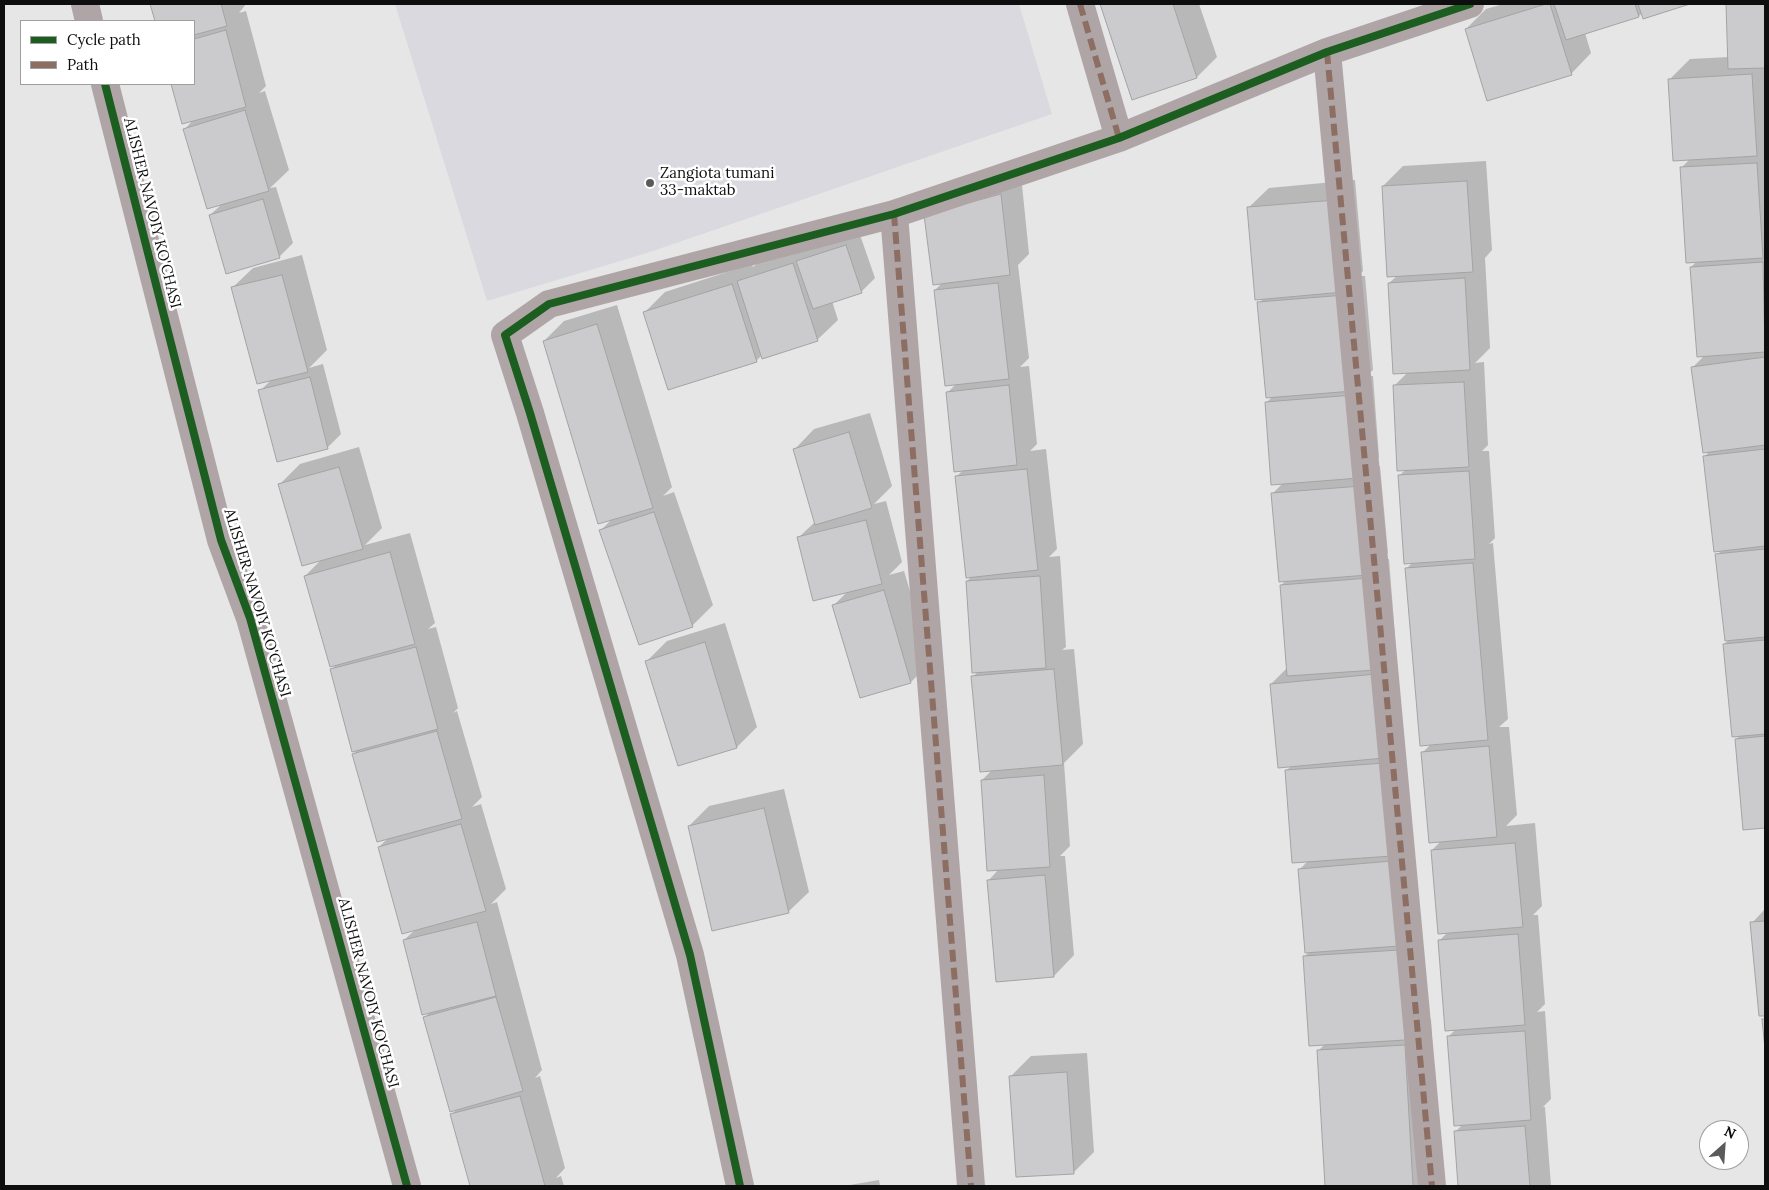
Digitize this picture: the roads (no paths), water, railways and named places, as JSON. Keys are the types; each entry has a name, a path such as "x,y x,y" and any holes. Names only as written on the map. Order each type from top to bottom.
{"street":[{"path":"85,4 89,20"},
{"path":"1080,4 1119,138"},
{"path":"740,1186 690,955 533,423 505,335 549,304 894,214 1119,138 1327,52 1470,4"},
{"path":"1327,52 1432,1186"},
{"name":"ALISHER NAVOIY KO'CHASI","path":"105,85 221,540 250,618 407,1186"},
{"path":"894,214 971,1186"}],"place":[{"name":"Zangiota tumani 33-maktab","path":"650,183"}]}
